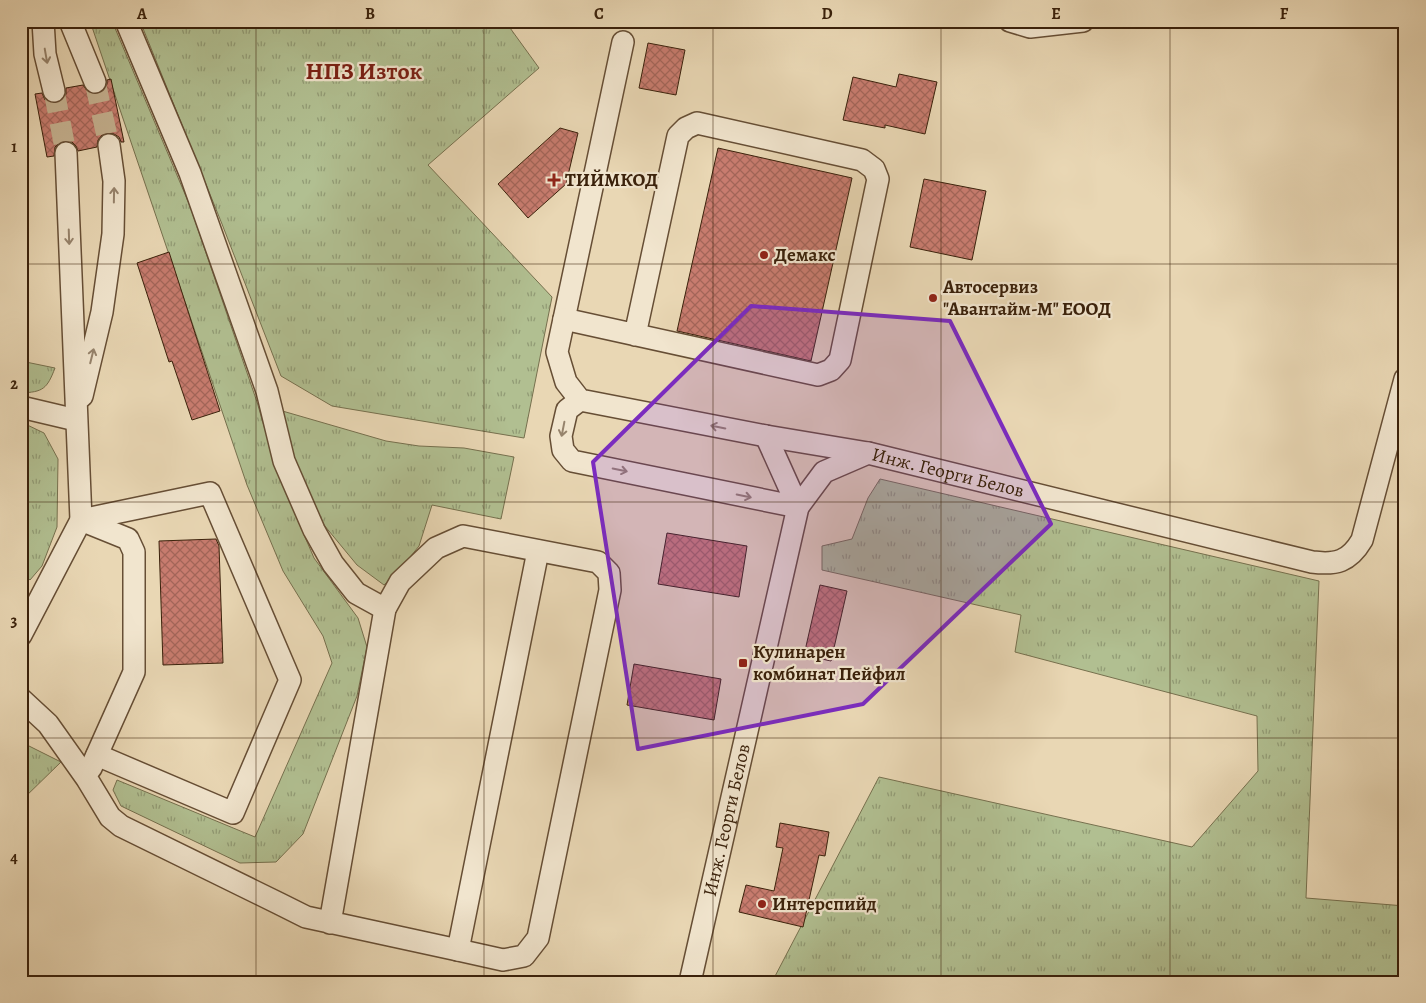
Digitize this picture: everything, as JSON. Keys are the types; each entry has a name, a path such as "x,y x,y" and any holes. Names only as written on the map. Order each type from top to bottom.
{"street":[{"path":"43,21 45,54 54,90"},
{"path":"70,21 96,82"},
{"path":"126,21 193,182 267,391 284,461 314,530 333,564 356,593 386,609"},
{"path":"1010,21 1030,27 1082,21"},
{"path":"623,42 557,352 566,382 580,400 766,436 868,453"},
{"path":"564,319 635,335 818,375 831,370 840,360 878,179 874,168 862,160 696,123 686,128 678,136 635,335"},
{"path":"76,420 102,312 113,234 114,181 109,145"},
{"path":"24,623 80,520 66,153"},
{"name":"Инж. Георги Белов","path":"690,982 798,507 824,472 868,453 1312,562 1336,563 1347,558 1356,550 1362,540 1405,379"},
{"path":"580,400 567,410 561,436 563,450 572,461 798,507"},
{"path":"21,407 76,420"},
{"path":"766,436 798,507"},
{"path":"80,520 210,493 290,680 233,813 97,754"},
{"path":"80,520 128,540 134,552 134,672 86,779"},
{"path":"21,699 48,724 110,817 122,826 306,917 330,923 503,960 524,956 538,938 610,590 609,573 598,562 463,536 436,548 400,582 386,609 330,923"},
{"path":"458,950 538,550"}],"highlighted area":[{"path":"751,306 950,321 1051,524 863,704 638,749 593,462"}],"green space":[{"path":"90,21 112,21 190,206 257,402 278,474 314,558 358,618 367,647 357,696 303,834 276,862 240,863 121,806 113,790 117,780 255,837 332,663 323,636 283,571 247,485"},
{"path":"140,21 505,21 539,68 428,165 552,297 524,438 332,406 281,376"},
{"path":"21,361 55,368 47,385 34,392 21,393"},
{"path":"279,410 386,441 419,446 464,448 514,457 501,519 432,505 419,546 398,572 384,585 357,565 324,525 290,457"},
{"path":"21,422 44,433 58,459 57,527 42,566 30,580 21,572"},
{"path":"880,479 1319,581 1306,898 1405,906 1405,971 1397,982 772,982 879,777 1192,847 1258,771 1257,716 1015,652 1021,615 822,570 822,546 852,539 868,498"},
{"path":"21,742 61,762 21,801"}],"building":[{"path":"648,43 685,50 676,95 639,88"},
{"path":"899,74 937,82 925,134 885,125 885,128 843,120 853,77 896,87"},
{"path":"111,79 124,142 121,142 119,137 114,134 107,133 98,140 97,147 78,151 72,142 65,141 55,147 54,156 47,157 35,94 42,93 45,100 56,103 63,100 66,88 83,85 88,92 99,94 105,89 107,80"},
{"path":"560,128 578,133 566,184 528,218 498,184"},
{"name":"Демакс","path":"718,148 852,178 811,361 677,331"},
{"path":"924,179 986,191 972,260 910,247"},
{"path":"169,252 220,411 192,420 172,361 169,362 137,263"},
{"path":"667,533 747,546 739,597 658,584"},
{"path":"216,539 219,546 223,663 163,665 159,541"},
{"path":"820,585 847,591 831,661 804,655"},
{"path":"634,664 721,679 714,720 627,705"},
{"path":"780,823 829,832 825,856 819,855 803,927 739,912 746,885 774,891 783,848 776,847"}],"tunnel":[{"path":"95,82 109,145"},
{"path":"54,91 66,153"}],"place":[{"name":"ТИЙМКОД","path":"554,180"},
{"name":"Демакс","path":"764,255"},
{"name":"Автосервиз \"Авантайм-М\" ЕООД","path":"933,298"},
{"name":"Кулинарен комбинат Пейфил","path":"743,663"},
{"name":"Интерспийд","path":"762,904"}],"district":[{"name":"НПЗ Изток","path":"364,71"}]}
